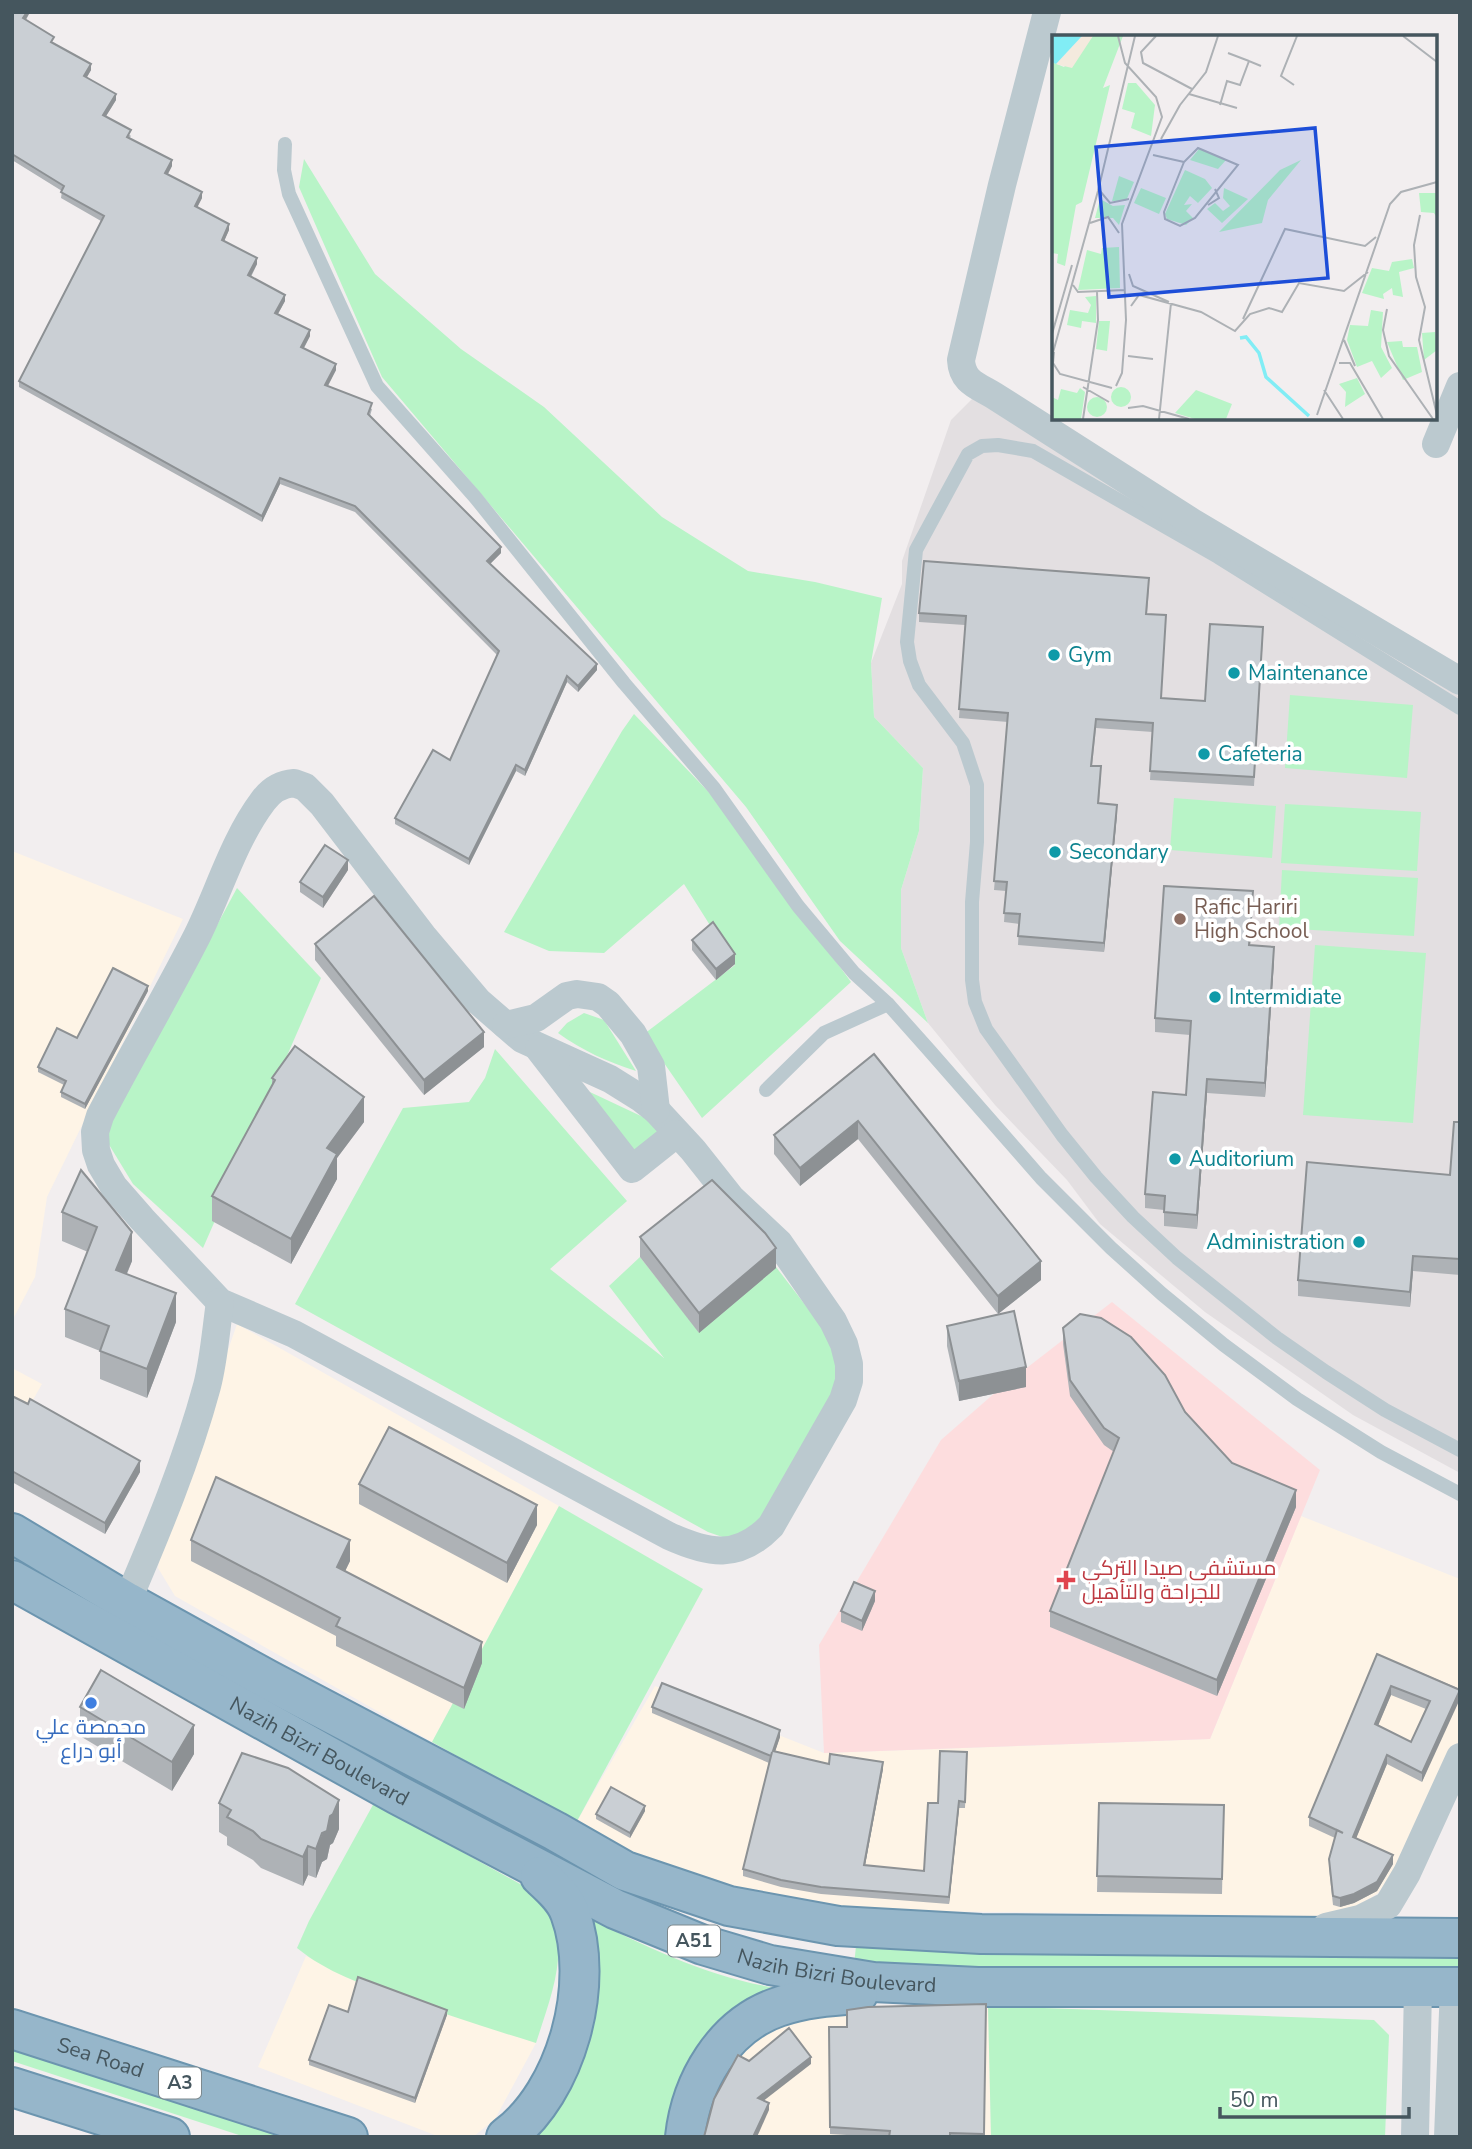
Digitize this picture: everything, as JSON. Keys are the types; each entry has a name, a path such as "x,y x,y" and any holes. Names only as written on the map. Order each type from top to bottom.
{"highway":[{"name":"Nazih Bizri Boulevard","path":"12,1533 127,1602 268,1680 555,1830 625,1871 729,1906 838,1926 981,1934 1460,1938"},
{"name":"Nazih Bizri Boulevard","path":"12,1580 398,1795 615,1909 703,1945 770,1965 873,1982 978,1987 1444,1987"},
{"path":"12,1605 127,1642"},
{"path":"506,2137 530,2116 550,2087 573,2020 579,1984 576,1938 570,1912 552,1886 522,1861"},
{"path":"685,2137 688,2112 696,2088 708,2066 740,2029 758,2015 798,2001 835,1996 978,1987"},
{"name":"Sea Road","path":"12,2029 348,2137"},
{"path":"12,2087 170,2137"}],"street":[{"path":"1047,12 1002,185 961,360 964,376 968,382 993,394 1192,522 1460,681"},
{"path":"1436,444 1460,386"},
{"path":"294,783 315,795 440,957 478,1001 506,1025 522,1039 610,1079 656,1110 693,1150 731,1198 779,1243 833,1321 844,1344 849,1364 849,1381 843,1400 771,1526 758,1540 741,1548 724,1552 706,1549 669,1536 294,1334 220,1301 114,1186 101,1165 96,1150 95,1132 113,1091 198,935 231,859 250,823 271,793 284,784 294,783"},
{"path":"506,1025 536,1018 567,996 577,994 598,997 608,1004 633,1034 651,1066 656,1110"},
{"path":"538,1047 632,1169 676,1134"},
{"path":"127,1602 186,1453 208,1384 220,1301"},
{"path":"1263,1936 1343,1924 1388,1905 1407,1873 1460,1757"},
{"path":"1415,2137 1444,1987"},
{"path":"1444,1987 1448,2137"}],"lane":[{"path":"285,144 284,170 289,194 377,386 475,497 624,683 714,788 829,946 888,1004 1041,1178 1162,1294 1224,1345 1297,1399 1381,1451 1460,1494"},
{"path":"1460,708 1217,557 1033,451 998,445 982,446 968,454 916,550 907,642 910,661 919,685 963,743 977,785 972,980 975,1002 986,1029 1062,1135 1096,1177 1133,1217 1177,1258 1267,1330 1326,1372 1385,1410 1460,1450"},
{"path":"766,1090 824,1033 888,1004"}],"shaded area":[{"name":"Rafic Hariri High School","path":"973,398 1460,697 1460,1473 1353,1415 1205,1312 1100,1224 1067,1180 995,1105 928,1023 901,948 901,890 919,831 923,768 874,717 871,663 902,584 902,561 951,420"},
{"path":"12,851 183,919 47,1197 35,1277 12,1321"},
{"name":"مستشفى صيدا التركي للجراحة والتأهيل","path":"1112,1302 1320,1470 1210,1739 824,1753 819,1645 941,1440 997,1391"},
{"path":"237,1324 559,1506 432,1742 175,1596 158,1568 163,1539"},
{"path":"12,1368 42,1384 12,1437"},
{"path":"1301,1516 1460,1579 1460,1740 1402,1861 1378,1893 1350,1911 1316,1916 844,1910 747,1892 626,1850 576,1823 655,1686 824,1753 1210,1739"},
{"path":"306,1956 359,1983 536,2043 495,2119 473,2137 440,2137 258,2067"},
{"path":"988,2006 991,2137 693,2137 703,2081 791,2007"}],"green space":[{"path":"304,159 375,274 461,349 544,407 662,517 748,571 815,582 882,598 871,663 874,717 923,768 919,831 901,890 901,948 928,1023 840,941 746,807 382,377 299,187"},
{"path":"1290,695 1413,705 1407,778 1285,768"},
{"path":"634,714 721,805 851,982 702,1118 644,1034 735,965 684,884 604,953 549,951 504,932"},
{"path":"1174,798 1276,806 1272,858 1170,850"},
{"path":"1285,804 1421,812 1417,871 1281,863"},
{"path":"1282,870 1418,878 1414,936 1279,928"},
{"path":"237,888 321,978 203,1248 133,1184 108,1143 110,1124"},
{"path":"1315,945 1426,953 1413,1123 1303,1115"},
{"path":"584,1013 604,1020 636,1071 596,1055 558,1033 567,1023"},
{"path":"495,1049 627,1201 550,1269 664,1358 609,1286 640,1257 699,1332 776,1267 833,1341 840,1368 837,1393 764,1522 731,1540 708,1532 295,1304 403,1108 469,1102 485,1078"},
{"path":"575,1085 658,1124 660,1135 636,1153"},
{"path":"559,1506 703,1589 576,1823 432,1742"},
{"path":"374,1803 547,1899 558,1935 558,1953 553,1989 536,2043 359,1983 320,1964 297,1948"},
{"path":"587,1917 655,1950 703,1969 777,1988 749,1999 704,2039 674,2093 669,2137 526,2137"},
{"path":"856,1946 1460,1957 1460,1974 854,1965"},
{"path":"988,2006 1374,2020 1389,2035 1385,2137 991,2137"},
{"path":"12,2043 294,2137 245,2137 12,2061"}],"building":[{"path":"12,12 27,12 23,18 54,37 51,42 91,64 84,76 116,94 103,115 131,130 127,137 172,160 165,173 202,192 195,206 229,224 222,240 257,258 248,275 285,295 275,313 310,330 301,347 336,364 325,385 372,403 368,414 501,547 487,561 597,664 578,686 567,676 525,770 516,765 469,859 395,818 433,750 450,760 499,651 355,506 280,478 262,516 19,381 104,216 61,192 64,186 12,154"},
{"path":"924,561 1149,578 1146,614 1166,615 1161,698 1205,701 1210,624 1263,627 1254,777 1150,771 1153,723 1096,719 1091,766 1101,766 1098,803 1117,805 1104,943 1018,936 1020,914 1004,913 1007,882 994,881 1008,713 959,709 966,616 919,613"},
{"path":"325,845 348,860 323,897 300,882"},
{"name":"Intermidiate","path":"1164,886 1253,891 1249,945 1274,947 1265,1083 1207,1079 1197,1215 1164,1212 1165,1196 1145,1194 1153,1092 1186,1095 1191,1021 1155,1018"},
{"path":"374,896 484,1032 424,1080 315,944"},
{"path":"713,922 735,954 716,969 692,940"},
{"path":"113,968 148,986 85,1104 61,1092 66,1081 38,1067 57,1028 77,1038"},
{"path":"295,1046 364,1097 327,1148 337,1154 291,1239 212,1196 275,1080 272,1078"},
{"path":"874,1054 1041,1261 998,1296 858,1121 800,1168 774,1135"},
{"name":"Administration","path":"1454,1122 1460,1122 1460,1259 1413,1256 1410,1292 1298,1280 1307,1162 1450,1175"},
{"path":"81,1170 132,1232 116,1270 176,1293 147,1369 100,1351 109,1326 65,1309 97,1227 62,1212"},
{"path":"712,1180 765,1233 776,1248 699,1313 640,1237"},
{"path":"1014,1311 1026,1367 959,1381 947,1326"},
{"path":"1080,1314 1101,1318 1131,1337 1165,1375 1185,1412 1232,1463 1296,1490 1217,1680 1050,1611 1119,1438 1104,1428 1070,1380 1063,1328"},
{"path":"12,1396 28,1404 30,1399 140,1461 105,1523 12,1471"},
{"path":"389,1427 537,1505 507,1563 359,1484"},
{"path":"216,1477 350,1540 337,1567 482,1642 464,1688 336,1626 340,1618 191,1540"},
{"path":"854,1582 875,1591 862,1621 841,1611"},
{"path":"1377,1654 1460,1690 1422,1773 1387,1755 1353,1837 1393,1855 1377,1882 1354,1894 1340,1898 1333,1896 1329,1859 1337,1830 1309,1817","holes":["1391,1686 1430,1701 1411,1742 1375,1724"]},
{"path":"101,1670 194,1725 172,1762 80,1707"},
{"path":"662,1683 780,1730 773,1751 829,1764 830,1754 883,1762 864,1865 924,1871 928,1803 938,1803 940,1751 967,1752 965,1802 959,1801 949,1897 821,1887 781,1880 743,1869 772,1752 771,1756 652,1707"},
{"path":"242,1753 288,1768 339,1800 330,1816 327,1831 322,1833 316,1849 308,1846 303,1857 261,1839 253,1831 227,1817 231,1810 219,1803"},
{"path":"611,1787 645,1806 630,1833 596,1814"},
{"path":"1099,1803 1224,1805 1222,1879 1097,1876"},
{"path":"358,1977 447,2010 415,2098 309,2060 329,2005 348,2012"},
{"path":"986,2004 984,2134 889,2137 890,2131 830,2127 829,2027 847,2027 847,2010"},
{"path":"789,2028 811,2057 758,2098 769,2103 753,2137 704,2137 714,2099 738,2055 749,2061"}],"place":[{"name":"Gym","path":"1054,655"},
{"name":"Maintenance","path":"1234,673"},
{"name":"Cafeteria","path":"1204,754"},
{"name":"Secondary","path":"1055,852"},
{"name":"Rafic Hariri High School","path":"1180,919"},
{"name":"Intermidiate","path":"1215,997"},
{"name":"Auditorium","path":"1175,1159"},
{"name":"Administration","path":"1359,1242"},
{"name":"مستشفى صيدا التركي للجراحة والتأهيل","path":"1066,1580"},
{"name":"محمصة علي أبو دراع","path":"91,1703"}]}
